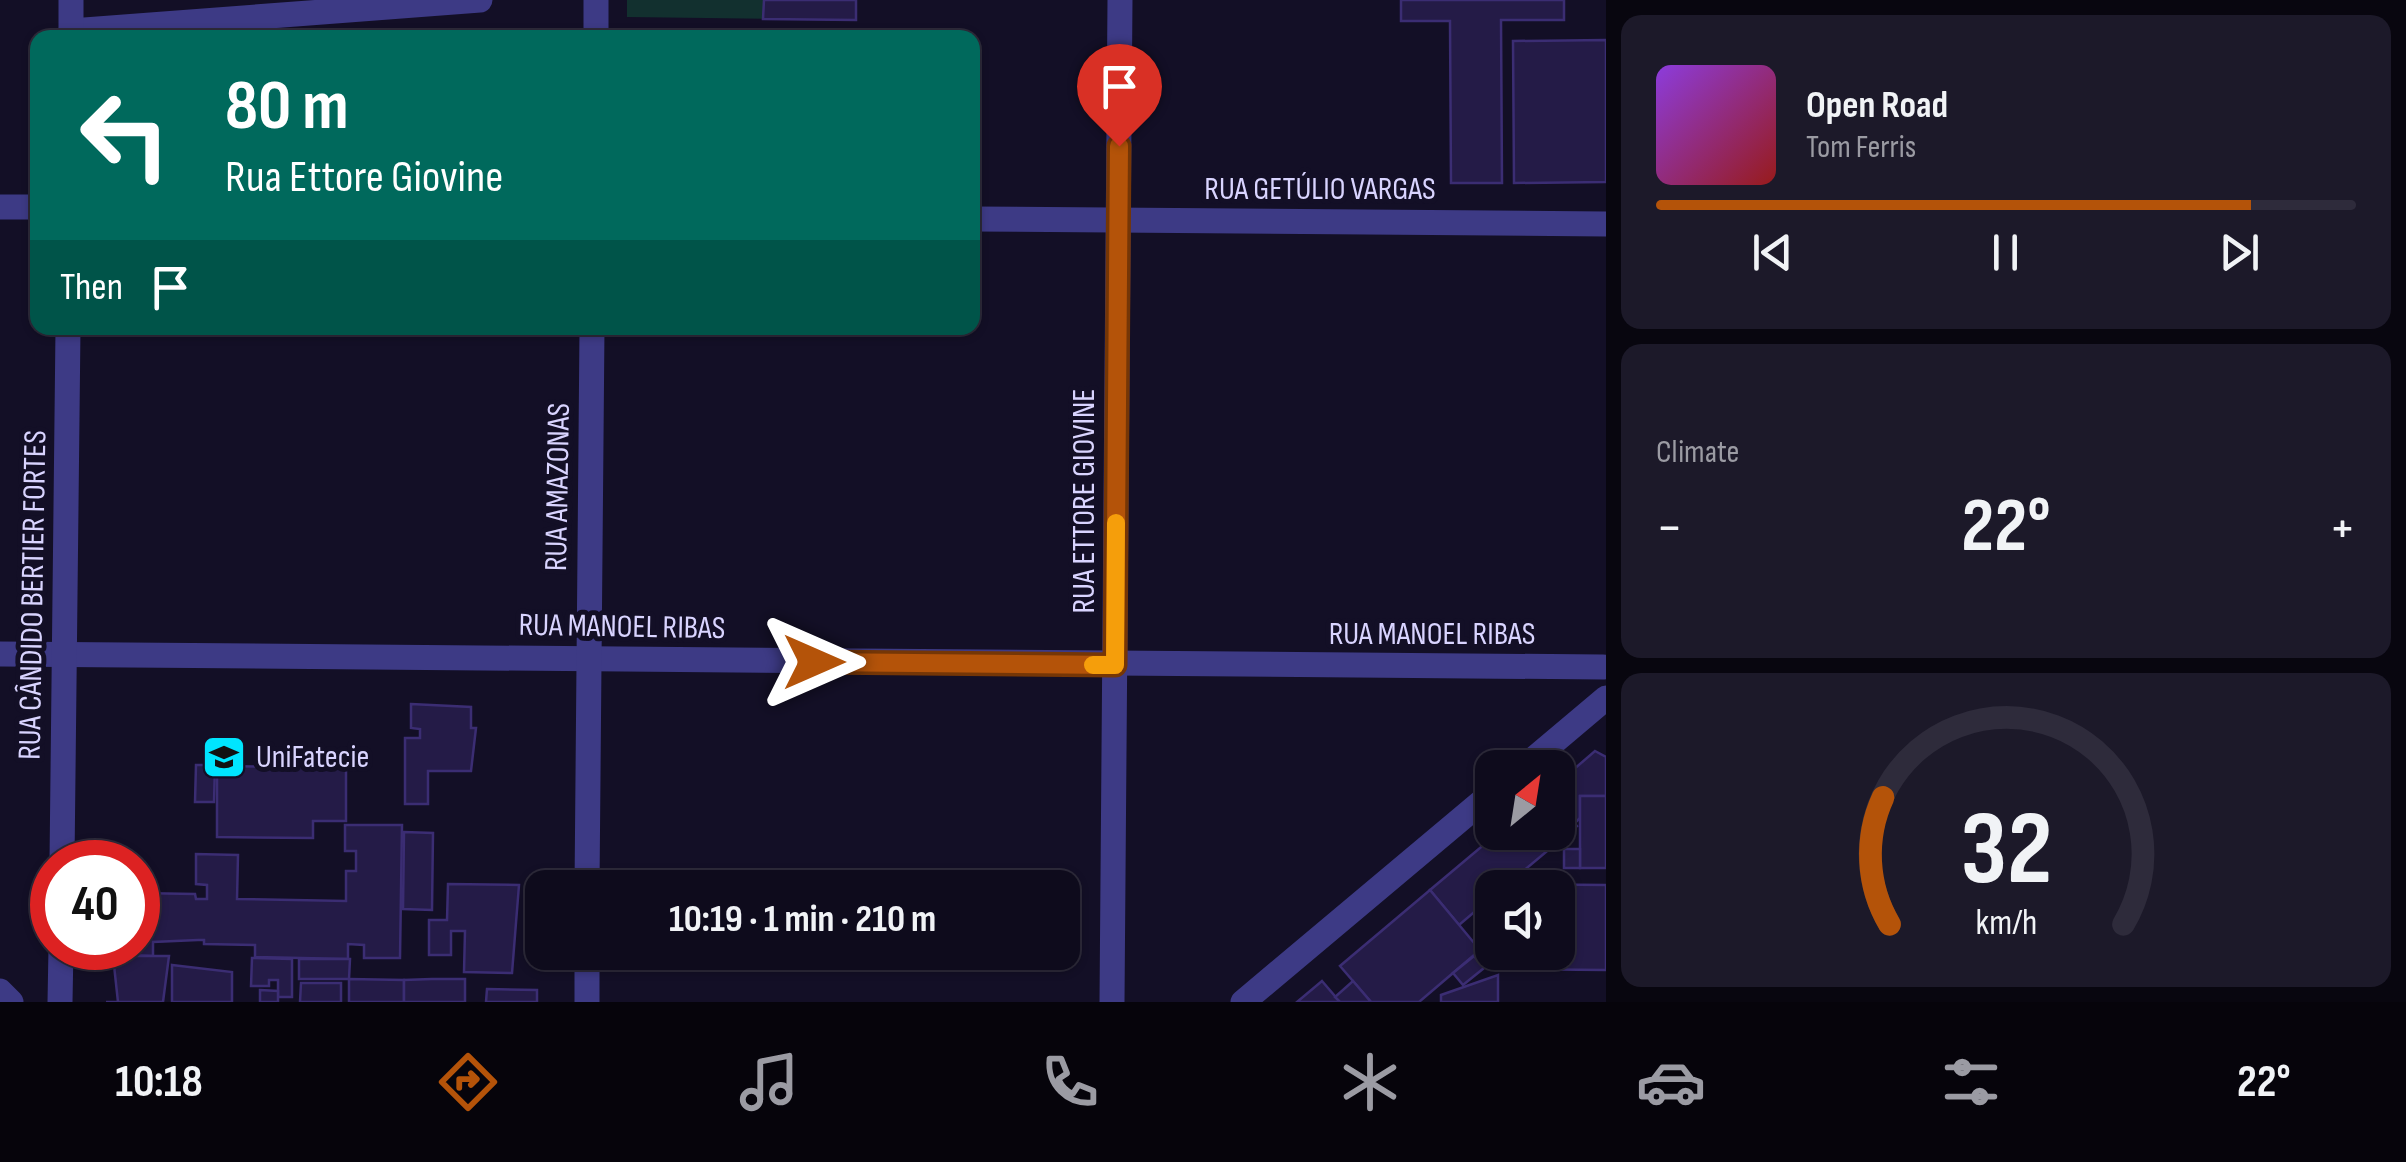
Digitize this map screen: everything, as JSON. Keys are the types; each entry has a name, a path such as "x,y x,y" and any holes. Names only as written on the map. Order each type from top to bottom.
{"street":[{"path":"71,30 72,0"},
{"path":"119,30 480,0"},
{"path":"596,0 596,30"},
{"name":"RUA ETTORE GIOVINE","path":"1112,1002 1120,0"},
{"path":"0,207 30,207"},
{"name":"RUA GETÚLIO VARGAS","path":"980,218 1606,224"},
{"name":"RUA CÂNDIDO BERTIER FORTES","path":"62,840 68,335"},
{"name":"RUA AMAZONAS","path":"588,870 592,335"},
{"name":"RUA MANOEL RIBAS","path":"0,654 1605,672"},
{"path":"1544,750 1606,698"},
{"path":"1243,1002 1475,807"},
{"path":"60,970 60,1002"},
{"path":"587,970 587,1002"},
{"path":"0,992 11,1002"}],"green space":[{"path":"627,0 856,0 856,20 627,17"}],"building":[{"path":"764,0 856,0 856,20 763,19"},
{"path":"1401,0 1564,0 1564,20 1501,20 1502,183 1451,183 1450,21 1401,21"},
{"path":"1606,40 1606,182 1514,183 1513,41"},
{"path":"411,704 471,707 471,728 476,728 471,771 428,771 428,804 405,804 405,738 420,738 420,729 411,728"},
{"path":"1595,751 1606,757 1606,796 1580,796 1580,818 1575,823 1575,768"},
{"path":"196,765 215,765 214,802 195,802"},
{"path":"217,766 346,768 346,821 313,821 313,838 217,837"},
{"path":"1580,796 1606,796 1606,868 1580,868"},
{"path":"345,825 402,825 400,958 364,958 364,945 348,944 348,959 255,957 255,945 204,944 204,940 160,942 160,893 195,894 196,899 207,899 207,885 196,884 196,854 238,855 237,899 346,901 346,871 356,871 356,851 345,851"},
{"path":"404,832 433,833 432,910 403,909"},
{"path":"1580,849 1580,868 1564,868 1564,850"},
{"path":"1478,850 1548,850 1524,870 1475,870 1475,911 1459,925 1430,890"},
{"path":"448,884 519,885 512,973 464,972 465,931 451,931 451,955 429,955 429,920 447,920"},
{"path":"1575,885 1606,885 1606,970 1575,970"},
{"path":"1430,890 1475,944 1475,954 1419,1002 1371,1002 1340,966"},
{"path":"160,956 169,956 163,1002 118,1002 115,970 160,970"},
{"path":"1474,956 1475,970 1482,970 1463,985 1453,973"},
{"path":"252,958 292,959 292,997 278,997 278,980 269,980 269,986 251,986"},
{"path":"299,959 350,959 349,979 299,979"},
{"path":"172,965 232,972 232,1002 172,1002"},
{"path":"1498,975 1498,1002 1441,1002 1441,995"},
{"path":"349,979 404,980 404,1002 349,1002"},
{"path":"465,979 465,1002 404,1002 404,980"},
{"path":"1322,981 1340,1002 1297,1002"},
{"path":"1353,981 1371,1002 1340,1002 1335,997"},
{"path":"301,983 341,983 341,1002 300,1002"},
{"path":"487,989 537,990 537,1002 486,1002"},
{"path":"260,990 278,991 278,1002 260,1002"}],"slow traffic":[{"path":"1093,665 1115,665 1116,523"}],"place":[{"name":"UniFatecie","path":"224,757"}],"route":[{"path":"814,662 1115,665 1119,146"}]}
